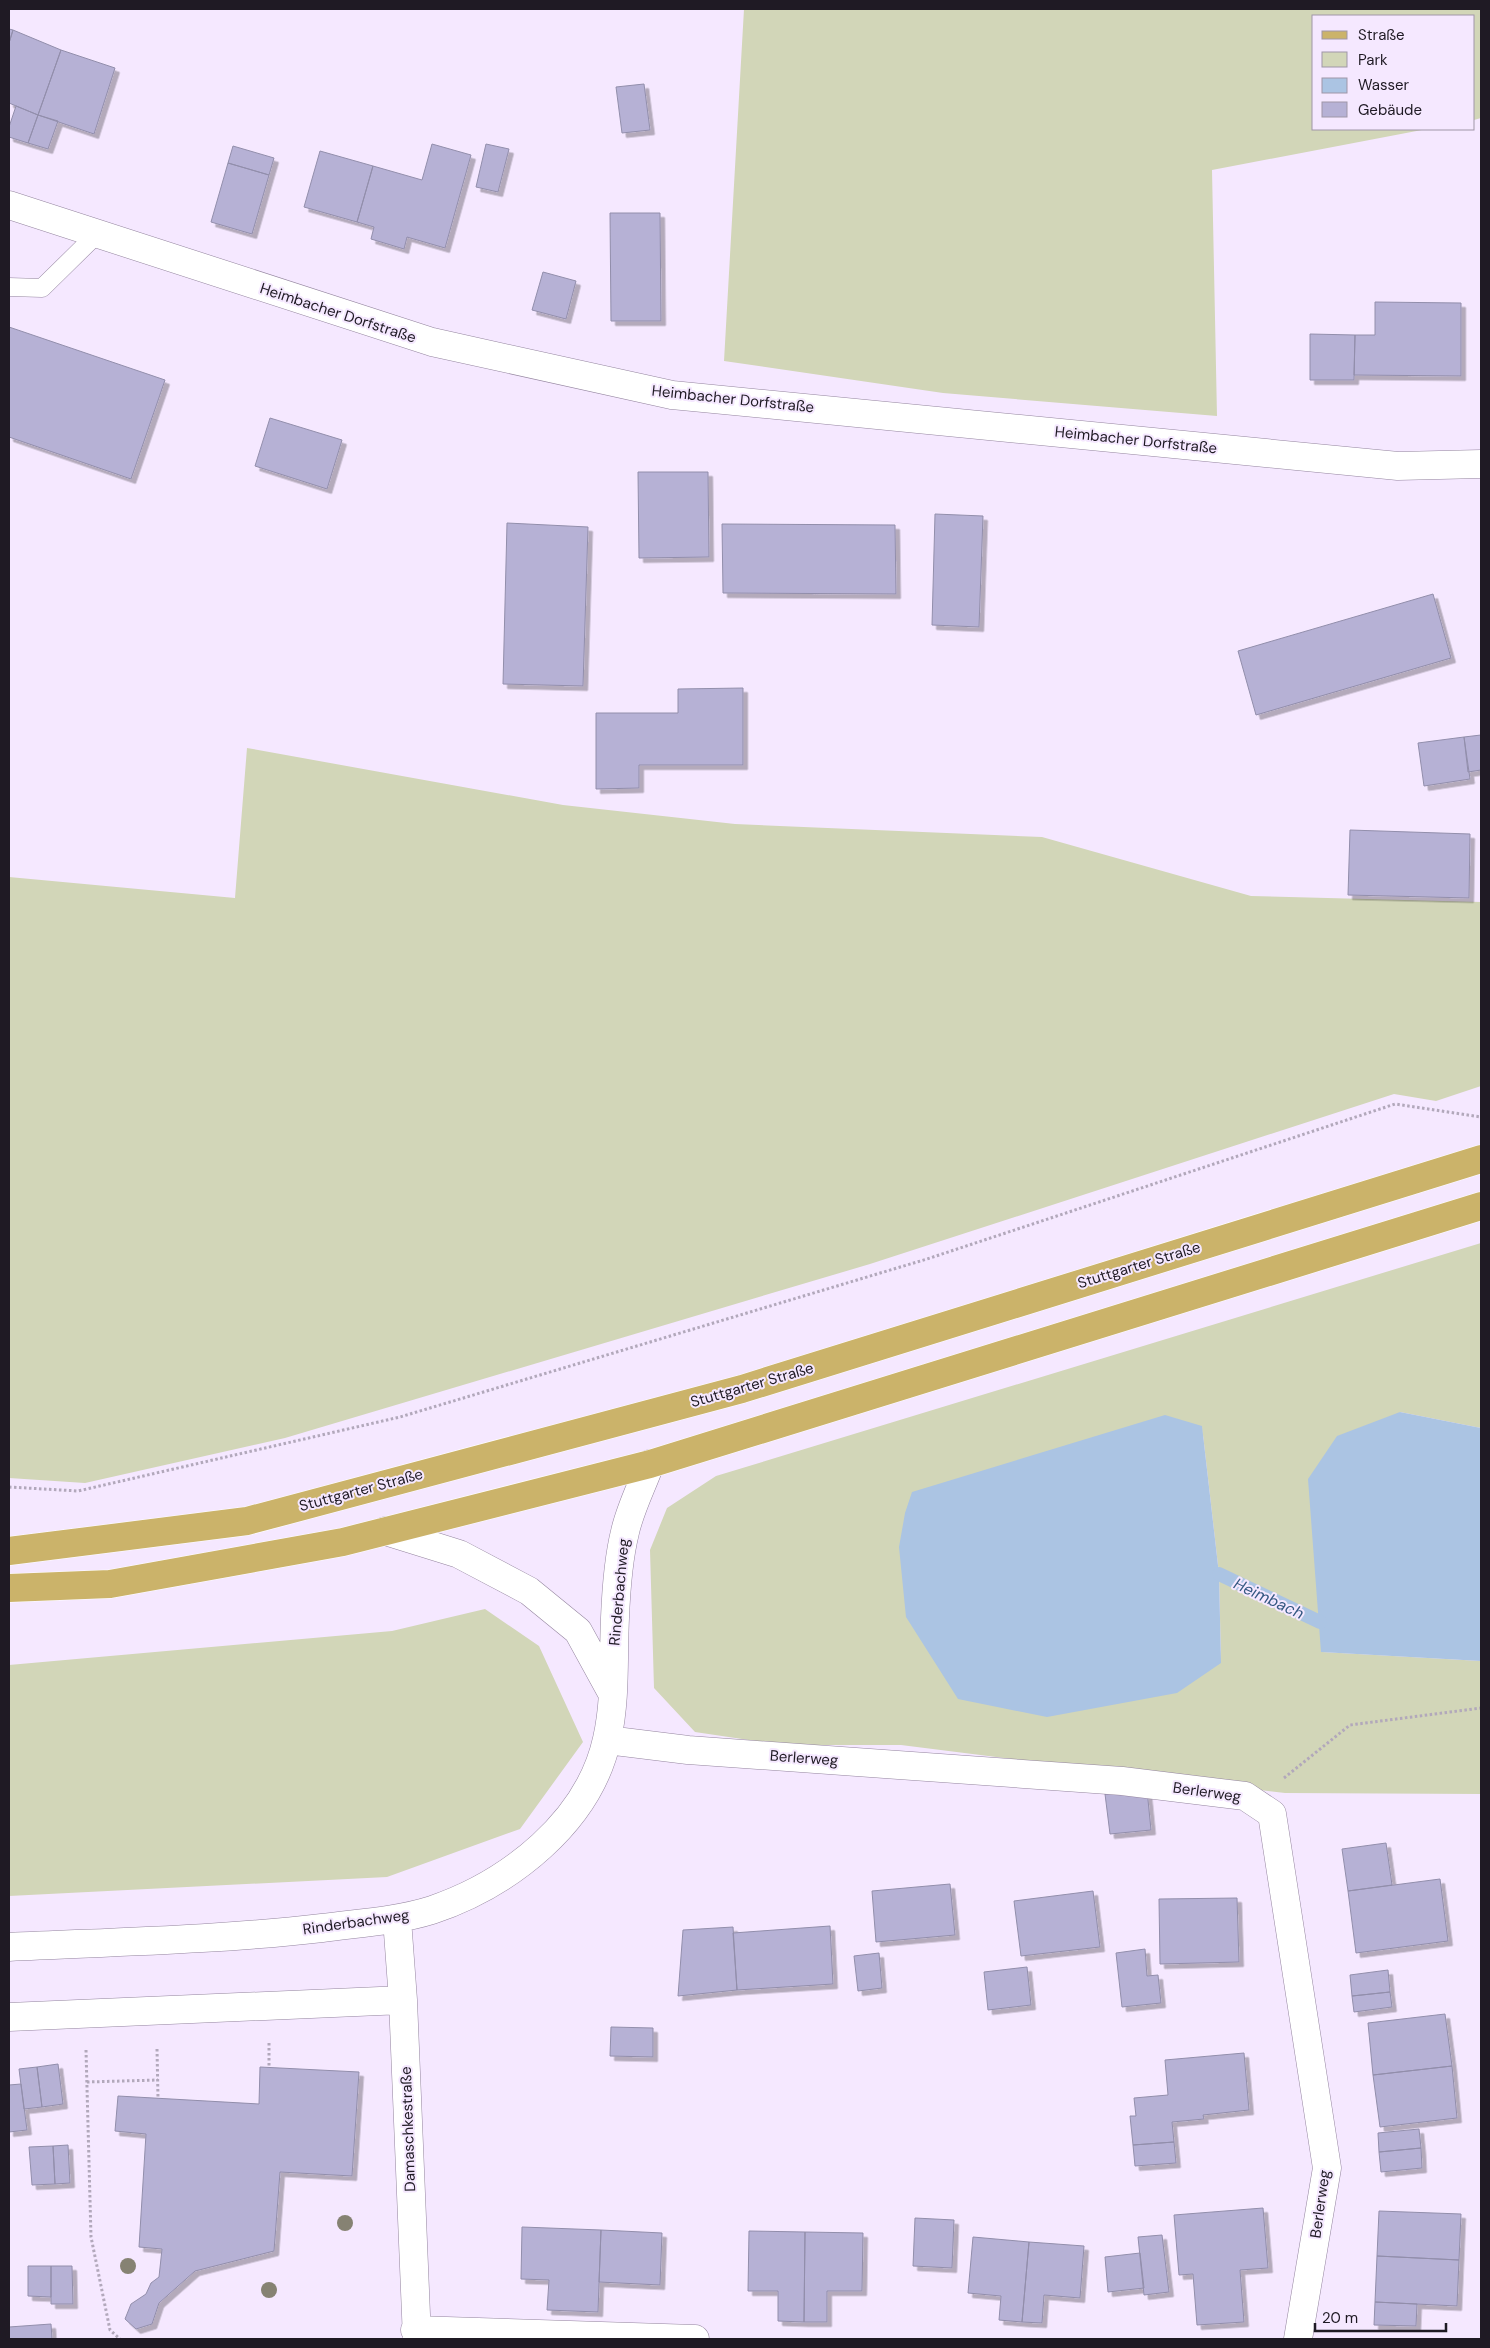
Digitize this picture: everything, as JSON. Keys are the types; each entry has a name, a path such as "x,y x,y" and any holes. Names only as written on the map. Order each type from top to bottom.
{"main road":[{"name":"Stuttgarter Straße","path":"9,1551 247,1520 732,1392 1481,1158"},
{"path":"9,1588 110,1584 342,1542 650,1464 1481,1206"}],"street":[{"name":"Heimbacher Dorfstraße","path":"9,205 432,342 672,395 1398,466 1481,464"},
{"name":"Rinderbachweg","path":"9,1948 266,1934 397,1919 432,1910 481,1890 527,1861 561,1824 590,1788 607,1740 613,1694 614,1616 625,1531 650,1464"},
{"name":"Rinderbachweg","path":"385,1531 459,1554 529,1592 578,1632 613,1694"},
{"name":"Berlerweg","path":"607,1740 688,1750 1122,1781 1245,1796 1272,1814 1327,2168 1298,2339"},
{"name":"Damaschkestraße","path":"397,1919 403,2000 416,2334"},
{"path":"9,2017 403,2000"},
{"path":"416,2334 695,2339"}],"lane":[{"path":"9,286 42,288 97,234"}],"path":[{"path":"9,1487 78,1491 400,1417 927,1259 1395,1104 1481,1117"},
{"path":"1254,1802 1350,1725 1481,1708"},
{"path":"156,2011 158,2098"},
{"path":"86,2014 91,2237 110,2330 120,2339"},
{"path":"269,2058 269,2068"},
{"path":"87,2082 158,2080"}],"green space":[{"path":"744,9 1481,9 1481,118 1475,120 1475,15 1312,15 1312,130 1422,130 1212,170 1217,416 943,393 724,361"},
{"path":"247,748 563,805 735,824 1042,837 1251,896 1481,902 1481,1086 1436,1101 1394,1094 870,1264 285,1438 85,1483 9,1478 9,877 235,898"},
{"path":"1481,1243 1481,1428 1400,1412 1320,1622 1322,1652 1481,1661 1481,1794 1285,1793 901,1745 782,1745 695,1732 654,1688 650,1550 667,1508 716,1476","holes":["1202,1426 1219,1574 1221,1662"]},
{"path":"485,1609 539,1646 583,1742 520,1829 387,1877 9,1896 9,1665 392,1631"}],"water":[{"path":"1400,1412 1481,1428 1481,1661 1321,1652 1308,1479 1337,1436"},
{"path":"1165,1415 1202,1426 1219,1574 1221,1663 1177,1693 1047,1717 958,1699 906,1617 899,1547 905,1513 912,1492"}],"building":[{"path":"9,29 13,30 9,43"},
{"path":"13,30 61,50 38,115 9,103 9,43"},
{"path":"61,50 115,68 94,134 38,115"},
{"path":"644,84 650,130 622,133 616,87"},
{"path":"16,106 38,115 28,143 9,137 9,127"},
{"path":"38,115 58,121 48,149 28,143"},
{"path":"432,144 471,155 445,248 407,237 404,249 371,239 374,227 357,222 373,166 422,180"},
{"path":"486,144 509,149 498,192 476,187"},
{"path":"233,146 274,158 269,175 228,163"},
{"path":"320,151 373,166 357,222 304,207"},
{"path":"228,163 269,175 252,234 211,222"},
{"path":"610,213 660,213 661,321 611,321"},
{"path":"543,272 576,281 566,319 532,310"},
{"path":"1375,302 1461,303 1461,376 1354,375 1355,335 1375,335"},
{"path":"9,327 165,380 131,479 9,437"},
{"path":"1310,334 1355,335 1354,380 1310,380"},
{"path":"270,418 342,440 327,489 255,466"},
{"path":"638,472 708,472 709,557 639,558"},
{"path":"935,514 983,516 979,627 932,625"},
{"path":"507,523 588,527 583,686 503,684"},
{"path":"722,524 895,525 896,594 723,593"},
{"path":"1433,594 1451,658 1256,715 1238,651"},
{"path":"743,688 743,765 639,765 639,788 596,789 596,713 678,713 678,689"},
{"path":"1481,735 1481,770 1468,772 1464,737"},
{"path":"1464,737 1470,779 1424,786 1418,743"},
{"path":"1350,830 1470,834 1469,898 1348,895"},
{"path":"1147,1790 1151,1830 1110,1834 1105,1794"},
{"path":"1386,1843 1392,1885 1348,1891 1342,1849"},
{"path":"1440,1879 1448,1941 1356,1953 1348,1891"},
{"path":"950,1884 955,1935 876,1942 872,1891"},
{"path":"1093,1891 1100,1947 1021,1956 1014,1901"},
{"path":"1237,1898 1239,1962 1160,1964 1159,1899"},
{"path":"830,1926 833,1984 737,1990 733,1933"},
{"path":"733,1927 737,1990 678,1996 683,1930"},
{"path":"1145,1949 1147,1976 1158,1975 1161,2003 1122,2007 1116,1953"},
{"path":"879,1953 882,1988 858,1991 854,1956"},
{"path":"1027,1967 1031,2005 988,2010 984,1972"},
{"path":"1388,1970 1390,1992 1352,1996 1350,1975"},
{"path":"1390,1992 1392,2007 1354,2012 1352,1996"},
{"path":"1445,2014 1452,2066 1373,2075 1368,2023"},
{"path":"611,2027 653,2028 653,2057 610,2056"},
{"path":"1244,2053 1249,2110 1203,2115 1204,2119 1172,2122 1174,2142 1133,2145 1130,2116 1136,2116 1134,2098 1168,2095 1165,2060"},
{"path":"58,2064 63,2104 42,2107 37,2067"},
{"path":"1452,2066 1457,2118 1380,2127 1373,2075"},
{"path":"37,2067 42,2107 24,2109 19,2069"},
{"path":"260,2067 359,2072 352,2176 280,2172 274,2251 195,2271 159,2303 152,2324 136,2329 125,2319 131,2304 146,2294 151,2283 159,2277 162,2249 139,2247 146,2134 115,2131 118,2096 259,2104"},
{"path":"21,2084 27,2130 9,2132 9,2085"},
{"path":"1419,2129 1421,2148 1379,2152 1378,2133"},
{"path":"1174,2142 1176,2163 1135,2166 1133,2145"},
{"path":"68,2145 70,2183 55,2184 53,2146"},
{"path":"53,2146 55,2184 32,2185 29,2147"},
{"path":"1421,2148 1422,2168 1381,2172 1379,2152"},
{"path":"1263,2208 1268,2268 1240,2270 1244,2322 1197,2325 1193,2274 1179,2275 1174,2215"},
{"path":"1379,2211 1461,2214 1459,2260 1377,2256"},
{"path":"915,2218 954,2220 952,2268 913,2266"},
{"path":"522,2227 601,2230 598,2312 547,2310 549,2280 521,2279"},
{"path":"601,2230 662,2233 660,2285 599,2282"},
{"path":"749,2231 805,2232 804,2322 778,2321 778,2291 748,2291"},
{"path":"805,2232 863,2233 862,2291 827,2291 827,2322 804,2322"},
{"path":"1162,2235 1169,2292 1144,2295 1138,2237"},
{"path":"973,2237 1029,2242 1022,2322 999,2320 1001,2296 968,2293"},
{"path":"1029,2242 1084,2246 1080,2298 1044,2295 1042,2323 1022,2322"},
{"path":"1140,2253 1144,2288 1108,2292 1105,2257"},
{"path":"1377,2256 1459,2260 1457,2306 1375,2302"},
{"path":"28,2266 51,2266 51,2297 28,2296"},
{"path":"51,2266 72,2266 73,2304 51,2304"},
{"path":"1375,2302 1417,2304 1416,2326 1374,2325"},
{"path":"51,2324 52,2339 9,2339 9,2327"}],"waterway":[{"name":"Heimbach","path":"1219,1574 1320,1622"}]}
